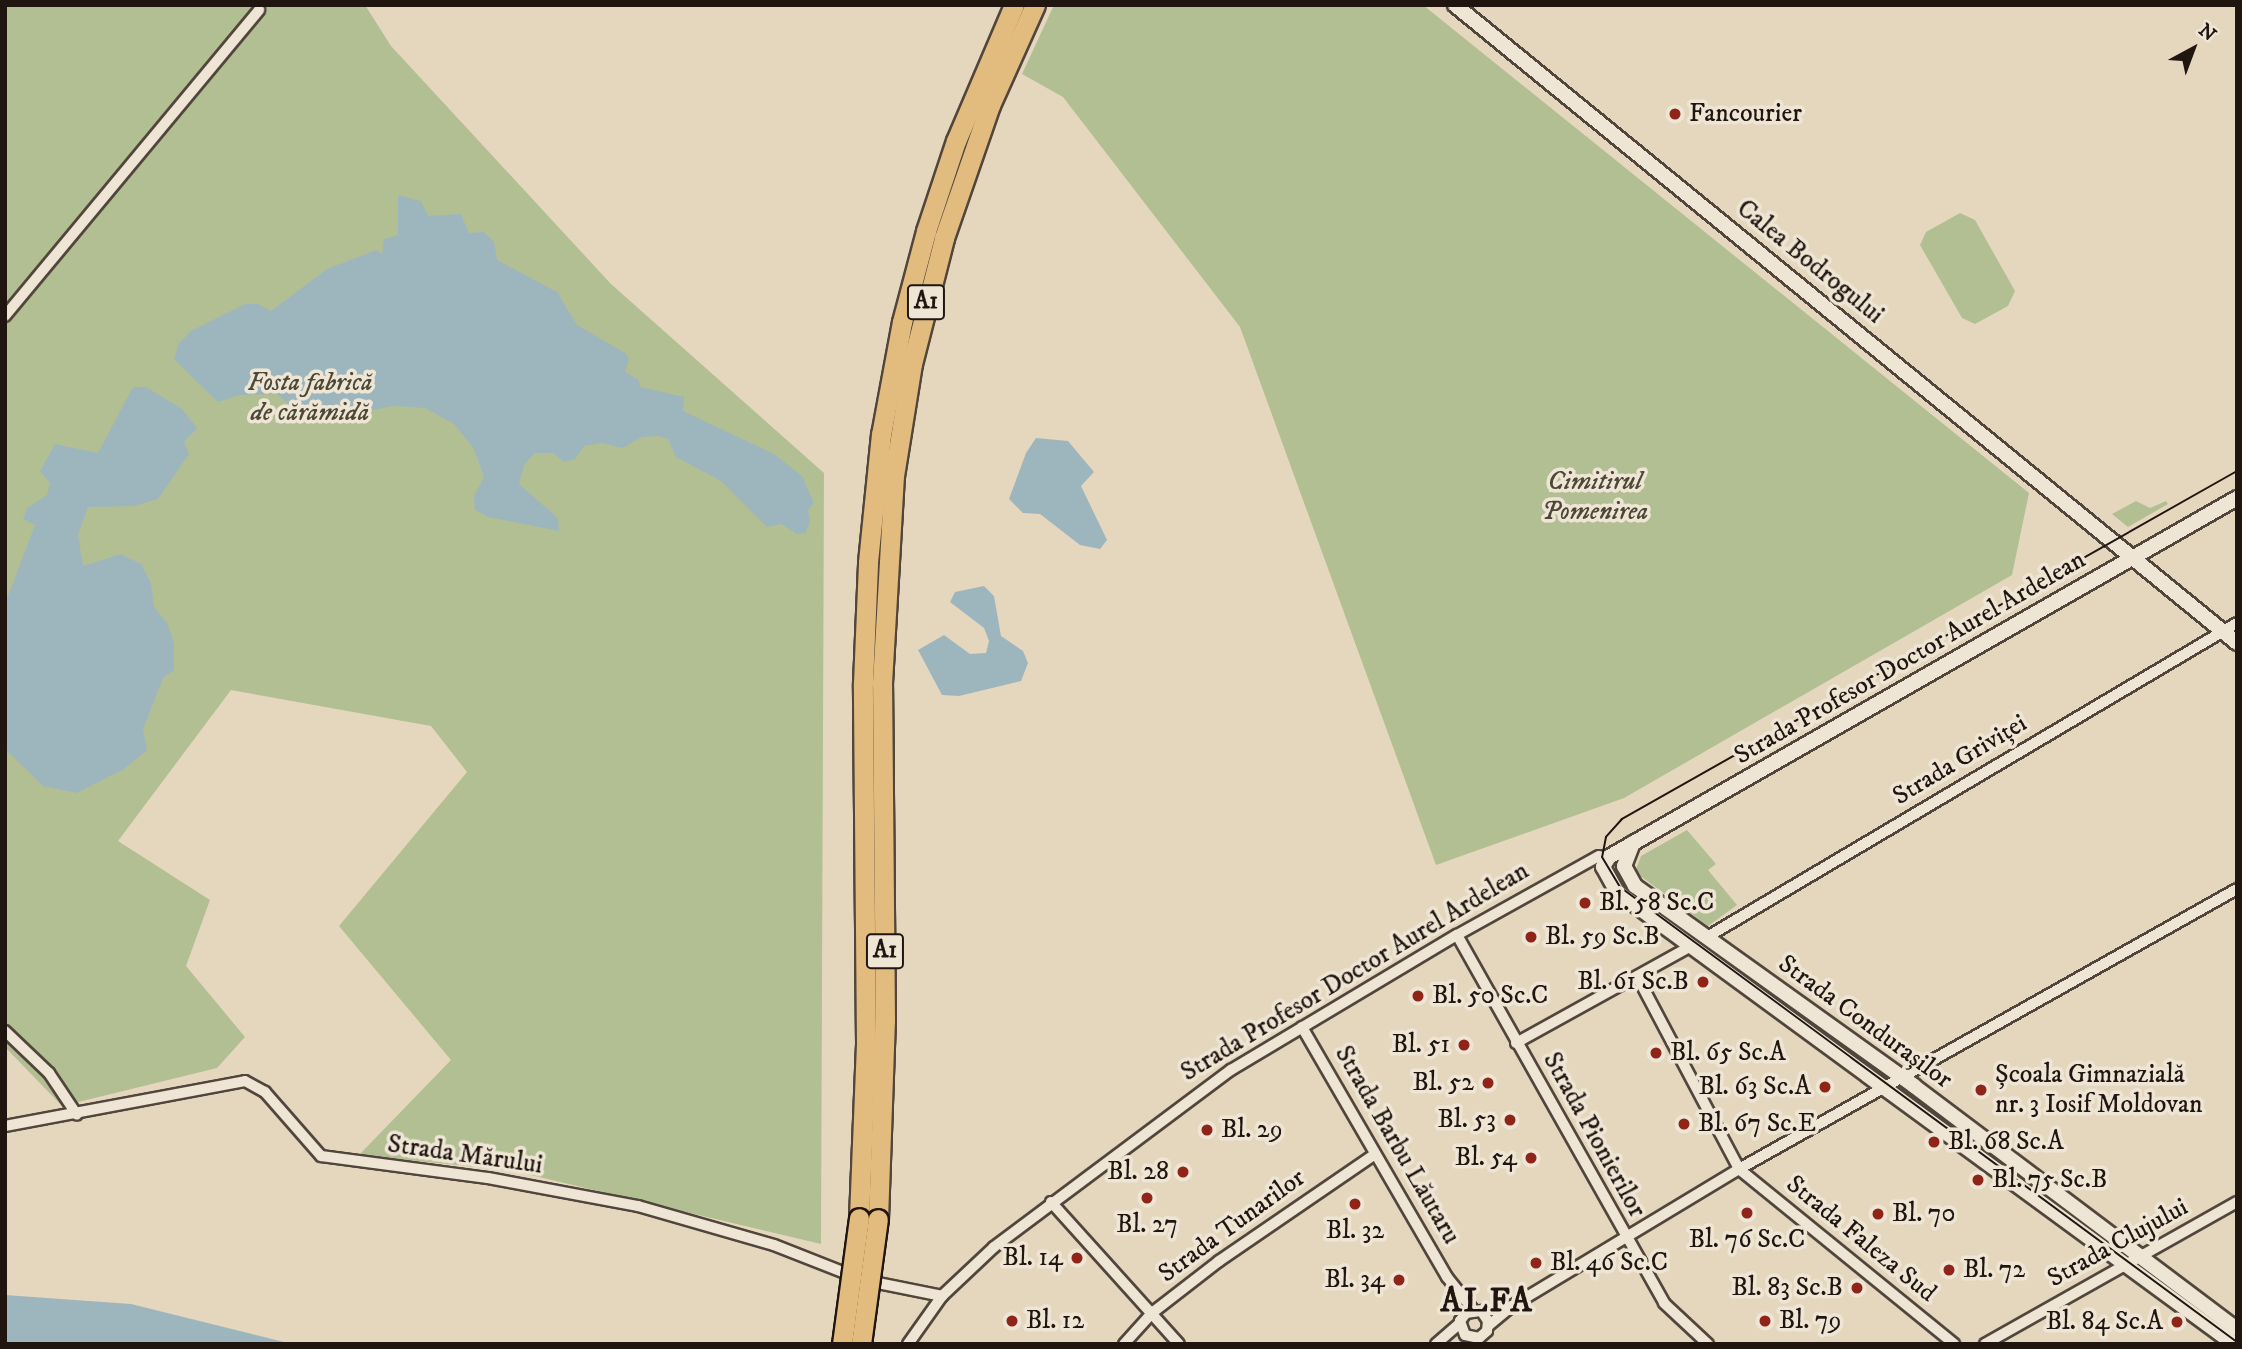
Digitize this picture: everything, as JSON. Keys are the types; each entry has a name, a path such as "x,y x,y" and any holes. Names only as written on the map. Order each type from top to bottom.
{"highway":[{"name":"A1","path":"861,1344 869,1219 885,1048 873,683 881,435 911,285 956,141 1014,5"},
{"name":"A1","path":"875,615 899,437 929,291 973,149 1035,5"},
{"name":"A1","path":"842,1344 869,1219"}],"main road":[{"name":"Calea Bodrogului","path":"1455,5 2237,643"},
{"name":"Strada Profesor Doctor Aurel Ardelean","path":"1606,858 2237,498"},
{"name":"Strada Condurașilor","path":"1633,843 1624,862 1631,883 1903,1079 2237,1329"},
{"path":"1606,858 1602,865 1606,878"},
{"name":"Strada Condurașilor","path":"1606,878 1691,946 2234,1344"}],"street":[{"path":"5,316 258,10"},
{"name":"Strada Griviței","path":"1707,937 2237,623"},
{"name":"Strada Profesor Doctor Aurel Ardelean","path":"908,1344 942,1296 1051,1202 1231,1070 1457,935 1587,863 1594,865 1606,858"},
{"name":"Strada Condurașilor","path":"1587,863 1606,878"},
{"path":"1438,1344 1473,1340 1512,1306 1739,1169 2237,889"},
{"name":"Strada Pionierilor","path":"1457,935 1664,1303 1708,1344"},
{"path":"1516,1043 1638,978 1691,946"},
{"path":"1638,978 1739,1169"},
{"name":"Strada Barbu Lăutaru","path":"1303,1027 1453,1286 1478,1311 1488,1328"},
{"path":"5,1031 49,1073 77,1115"},
{"name":"Strada Mărului","path":"5,1126 77,1115 245,1082 265,1092 321,1156 488,1178 638,1206 774,1245 863,1280 942,1296"},
{"name":"Strada Tunarilor","path":"1124,1344 1152,1313 1299,1202 1375,1154"},
{"name":"Strada Faleza Sud","path":"1739,1169 1954,1344"},
{"path":"1051,1202 1179,1344"},
{"name":"Strada Clujului","path":"1985,1344 2237,1202"},
{"name":"Strada Barbu Lăutaru","path":"1453,1286 1461,1321 1473,1340"},
{"path":"1438,1344 1461,1321 1478,1311 1512,1306"},
{"path":"1488,1328 1491,1344"}],"green space":[{"name":"Fosta fabrică de cărămidă","path":"5,5 365,5 391,46 611,284 824,473 821,1244 514,1171 359,1155 451,1060 339,926 467,772 431,726 231,690 118,841 210,900 186,966 245,1037 217,1068 62,1106 5,1047"},
{"name":"Cimitirul Pomenirea","path":"1054,5 1423,5 2029,493 2012,575 1624,798 1436,865 1240,327 1063,97 1022,74"},
{"path":"1960,213 1975,220 2015,291 2008,306 1975,324 1962,318 1920,245 1926,232"},
{"path":"2136,501 2150,508 2166,501 2168,504 2128,527 2112,514"},
{"path":"1687,830 1716,864 1708,870 1737,905 1708,926 1635,872 1641,856"}],"water":[{"path":"398,195 421,201 428,216 461,214 469,233 484,232 494,242 497,260 557,292 577,325 625,353 629,358 625,372 639,380 640,387 684,397 683,411 774,454 802,476 814,503 808,510 810,522 805,533 797,534 781,524 767,527 721,481 676,457 668,439 658,436 642,437 622,448 602,443 584,446 575,459 564,462 553,453 535,453 524,465 519,484 558,518 559,531 488,517 475,510 474,496 484,477 474,449 454,424 425,408 394,406 330,418 295,410 277,394 240,395 218,402 174,359 179,343 191,331 245,304 258,304 271,311 327,269 376,250 382,254 384,239 398,235"},
{"path":"133,387 146,387 182,409 197,428 184,442 189,454 158,499 134,506 88,507 78,535 83,566 121,554 141,564 151,583 154,607 167,623 174,644 174,670 163,678 143,729 147,750 124,769 77,793 43,786 5,749 5,604 35,525 23,519 27,508 47,495 50,483 40,471 55,444 98,453"},
{"path":"1036,438 1068,441 1094,472 1081,486 1107,540 1100,549 1080,545 1040,514 1023,513 1009,499 1026,453"},
{"path":"984,586 994,596 1001,636 1023,651 1028,663 1021,681 959,696 942,695 918,650 944,635 970,654 986,653 989,641 984,628 950,602 955,592"},
{"path":"5,1295 131,1304 292,1344 5,1344"}],"tram line":[{"path":"2237,471 1622,819 1606,837 1602,857 1620,887 2237,1342"}],"place":[{"name":"Fancourier","path":"1675,114"},
{"name":"Bl. 58 Sc.C","path":"1585,903"},
{"name":"Bl. 59 Sc.B","path":"1531,937"},
{"name":"Bl. 61 Sc.B","path":"1703,982"},
{"name":"Bl. 50 Sc.C","path":"1418,996"},
{"name":"Bl. 51","path":"1464,1045"},
{"name":"Bl. 65 Sc.A","path":"1656,1053"},
{"name":"Bl. 52","path":"1488,1083"},
{"name":"Bl. 63 Sc.A","path":"1825,1087"},
{"name":"Școala Gimnazială nr. 3 Iosif Moldovan","path":"1981,1090"},
{"name":"Bl. 53","path":"1510,1120"},
{"name":"Bl. 67 Sc.E","path":"1684,1124"},
{"name":"Bl. 29","path":"1207,1130"},
{"name":"Bl. 68 Sc.A","path":"1934,1142"},
{"name":"Bl. 54","path":"1531,1158"},
{"name":"Bl. 28","path":"1183,1172"},
{"name":"Bl. 75 Sc.B","path":"1978,1180"},
{"name":"Bl. 27","path":"1147,1198"},
{"name":"Bl. 32","path":"1355,1204"},
{"name":"Bl. 76 Sc.C","path":"1747,1213"},
{"name":"Bl. 70","path":"1878,1214"},
{"name":"Bl. 14","path":"1077,1258"},
{"name":"Bl. 46 Sc.C","path":"1536,1263"},
{"name":"Bl. 72","path":"1949,1270"},
{"name":"Bl. 34","path":"1399,1280"},
{"name":"Bl. 83 Sc.B","path":"1857,1288"},
{"name":"Bl. 12","path":"1012,1321"},
{"name":"Bl. 79","path":"1765,1321"},
{"name":"Bl. 84 Sc.A","path":"2177,1322"}],"district":[{"name":"ALFA","path":"1487,1302"}]}
